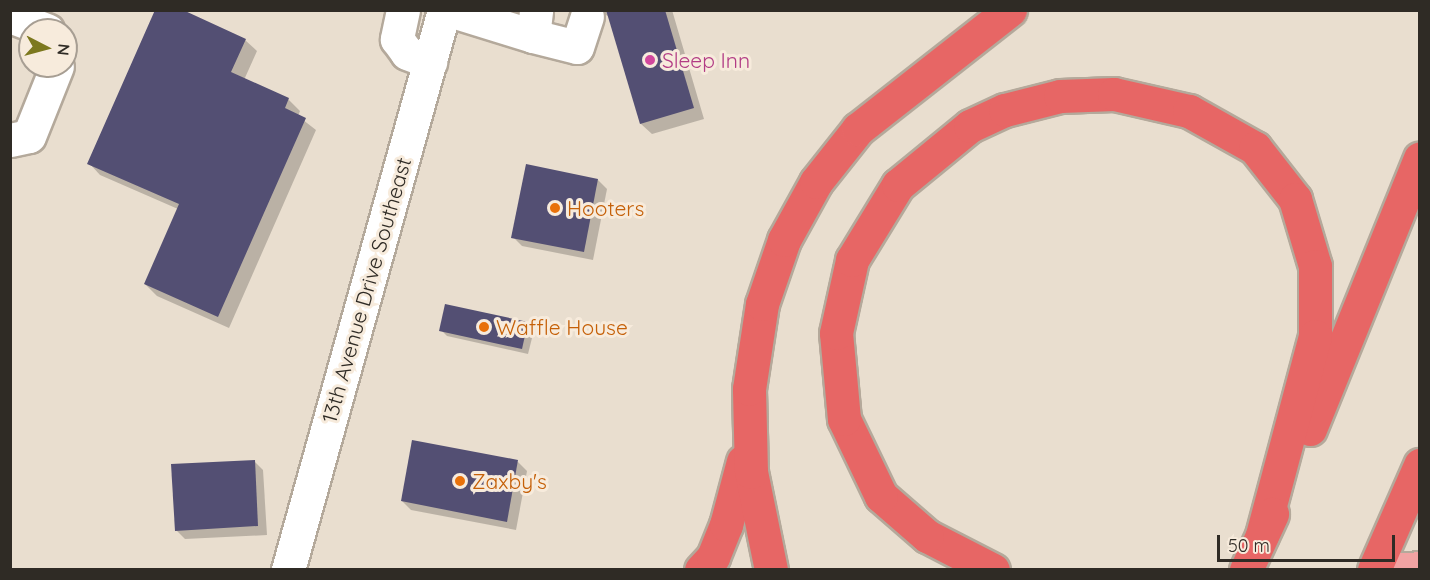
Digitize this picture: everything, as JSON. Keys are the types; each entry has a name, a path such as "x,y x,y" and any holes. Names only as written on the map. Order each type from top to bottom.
{"highway":[{"path":"700,570 713,557 726,525 748,417 762,304 784,240 816,182 882,105 1010,10"},
{"path":"993,570 927,536 881,496 844,419 836,333 852,260 898,185 970,126 1005,110 1060,96 1114,94 1189,111 1255,148 1295,199 1315,266 1315,336 1262,535"},
{"path":"1246,570 1335,372 1419,158"},
{"path":"748,417 751,472 771,570"},
{"path":"1374,570 1419,465"}],"main road":[{"path":"1393,570 1419,568"}],"street":[{"path":"403,10 397,39 407,53 430,62"},
{"path":"447,10 534,23 578,47 587,17"},
{"name":"13th Avenue Drive Southeast","path":"288,570 430,62 447,10"},
{"path":"10,140 28,136 52,78"}],"building":[{"path":"155,10 183,10 246,39 231,72 289,98 285,108 306,118 218,317 144,284 179,204 87,164"},
{"name":"Sleep Inn","path":"606,10 665,10 694,108 640,124"},
{"name":"Hooters","path":"526,164 598,179 584,252 511,238"},
{"name":"Waffle House","path":"445,304 528,322 522,349 439,331"},
{"name":"Zaxby's","path":"412,440 518,460 507,522 401,501"},
{"path":"255,460 258,526 175,531 171,464"}],"place":[{"name":"Sleep Inn","path":"650,60"},
{"name":"Hooters","path":"555,208"},
{"name":"Waffle House","path":"484,327"},
{"name":"Zaxby's","path":"460,481"}]}
